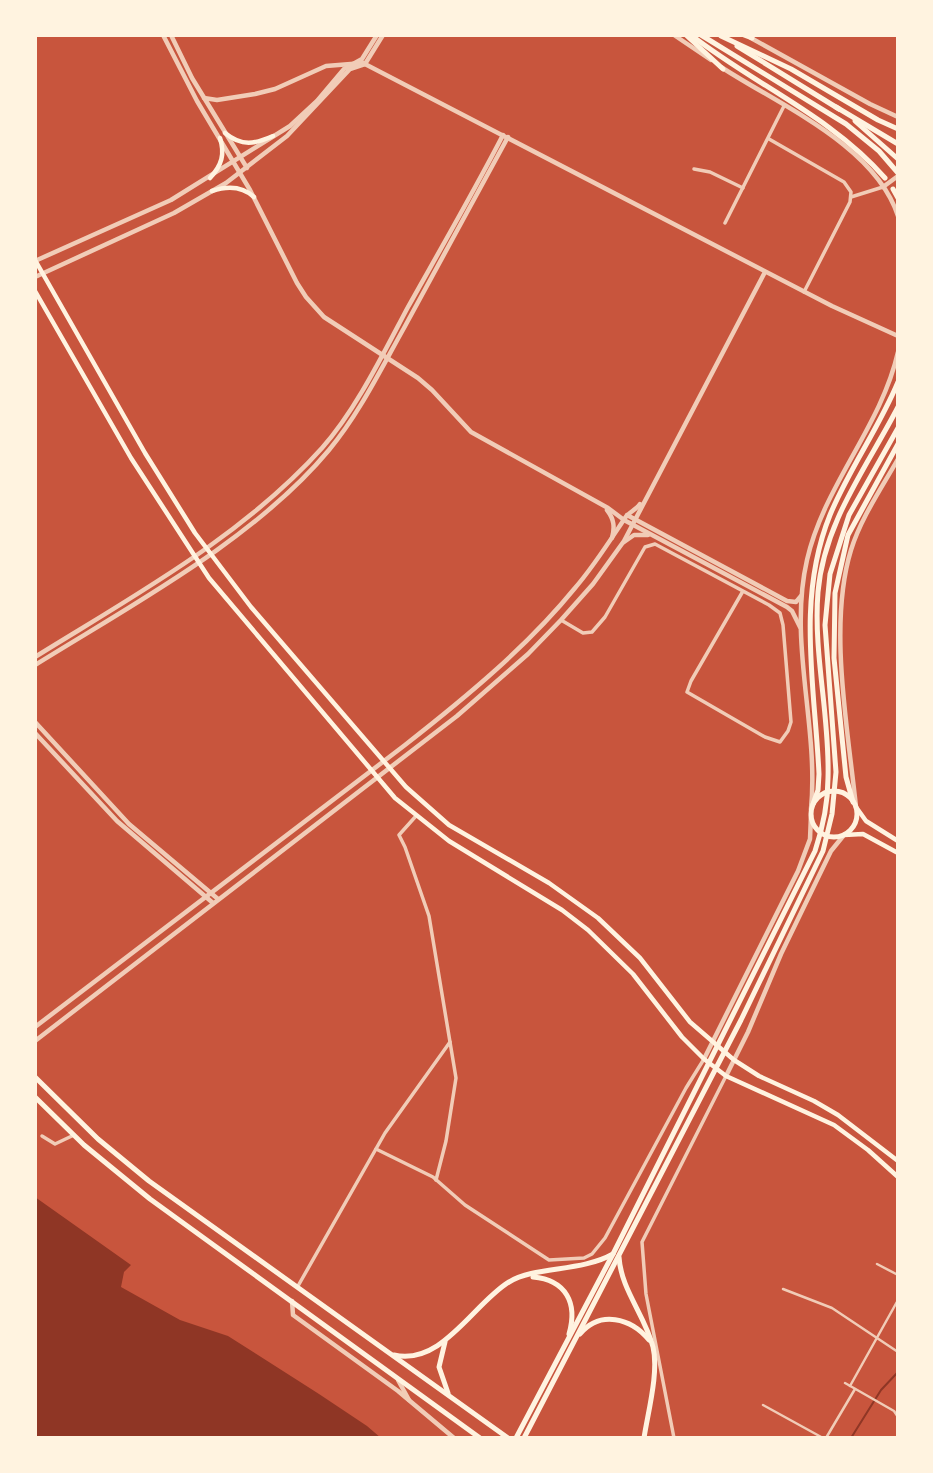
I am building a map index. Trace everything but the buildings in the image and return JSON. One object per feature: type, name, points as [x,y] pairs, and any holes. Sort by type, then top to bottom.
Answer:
[{"type":"main road","points":[[689,35],[723,69]]},
{"type":"main road","points":[[689,35],[831,127],[863,153],[885,178]]},
{"type":"main road","points":[[701,35],[832,115],[879,151],[898,175]]},
{"type":"main road","points":[[720,35],[898,144]]},
{"type":"main road","points":[[720,35],[792,69],[898,129]]},
{"type":"main road","points":[[836,107],[898,159]]},
{"type":"main road","points":[[225,133],[247,144],[273,136]]},
{"type":"main road","points":[[210,178],[222,159],[220,138]]},
{"type":"main road","points":[[212,191],[224,188],[240,189],[254,197]]},
{"type":"main road","points":[[895,191],[898,198]]},
{"type":"main road","points":[[35,261],[145,453],[210,554],[251,607],[417,798],[449,825],[549,883],[598,918],[640,958],[690,1022],[734,1060],[759,1076],[838,1115],[898,1161]]},
{"type":"main road","points":[[35,291],[131,458],[197,562],[239,616],[370,770],[416,816],[466,853],[562,910],[594,935],[633,974],[682,1037],[726,1076],[834,1125],[898,1177]]},
{"type":"main road","points":[[898,382],[831,511],[819,547],[810,597],[809,637],[819,774],[818,790],[812,809],[815,828],[831,838],[863,834],[898,853]]},
{"type":"main road","points":[[644,1438],[654,1361],[652,1345],[624,1284],[616,1256],[809,868],[818,844],[826,807],[828,778],[817,634],[818,589],[830,540],[848,495],[898,407]]},
{"type":"main road","points":[[516,1438],[741,1020],[823,851],[832,814],[836,772],[825,625],[830,574],[849,514],[898,428]]},
{"type":"main road","points":[[839,542],[856,519],[898,444]]},
{"type":"main road","points":[[830,540],[831,511]]},
{"type":"main road","points":[[834,601],[842,557],[856,519]]},
{"type":"main road","points":[[810,597],[822,571]]},
{"type":"main road","points":[[830,574],[834,601],[834,658],[846,777],[856,820],[850,831],[844,835]]},
{"type":"main road","points":[[812,809],[821,795],[833,791],[844,794],[866,821],[898,841]]},
{"type":"main road","points":[[35,1077],[97,1139],[149,1181],[509,1438]]},
{"type":"main road","points":[[35,1097],[74,1135],[150,1199],[480,1438]]},
{"type":"main road","points":[[391,1354],[412,1357],[430,1350],[449,1337],[504,1286],[526,1276],[592,1264],[616,1256]]},
{"type":"main road","points":[[524,1438],[570,1342],[574,1314],[568,1297],[560,1287],[550,1280],[526,1276]]},
{"type":"main road","points":[[570,1342],[589,1325],[617,1319],[635,1326],[652,1345]]},
{"type":"main road","points":[[449,1337],[441,1350],[439,1367],[449,1395]]},
{"type":"street","points":[[163,35],[186,81],[241,172],[297,283],[314,308],[324,317],[432,390],[471,432],[625,518],[647,526],[787,601],[796,602],[802,594]]},
{"type":"street","points":[[171,35],[204,98],[247,168]]},
{"type":"street","points":[[35,261],[156,207],[210,178],[301,117],[344,69],[362,59],[377,35]]},
{"type":"street","points":[[35,277],[174,213],[247,168],[304,120],[350,69],[365,64],[383,35]]},
{"type":"street","points":[[674,35],[843,145],[883,187],[898,216]]},
{"type":"street","points":[[747,36],[898,117]]},
{"type":"street","points":[[204,98],[217,100],[275,89],[311,71],[355,62],[365,64],[804,292],[898,335]]},
{"type":"street","points":[[725,223],[784,106]]},
{"type":"street","points":[[35,665],[210,554],[272,507],[329,450],[350,422],[506,136]]},
{"type":"street","points":[[769,139],[850,188],[851,197],[804,292]]},
{"type":"street","points":[[694,169],[710,172],[743,188]]},
{"type":"street","points":[[851,197],[883,187],[898,175]]},
{"type":"street","points":[[35,1041],[475,701],[561,620],[593,584],[619,548],[764,271]]},
{"type":"street","points":[[35,1027],[455,705],[527,640],[574,590],[625,518],[639,506],[764,271]]},
{"type":"street","points":[[376,1149],[436,1180],[465,1205],[549,1260],[584,1258],[598,1248],[713,1043],[730,1003],[798,871],[810,839],[811,748],[800,627],[806,561],[818,521],[884,396],[898,352]]},
{"type":"street","points":[[35,657],[206,548],[268,501],[324,446],[385,356]]},
{"type":"street","points":[[854,804],[840,639],[843,589],[850,552],[859,528],[898,460]]},
{"type":"street","points":[[598,503],[613,521],[609,544]]},
{"type":"street","points":[[641,508],[642,520],[647,526]]},
{"type":"street","points":[[634,522],[653,537],[787,607],[800,627]]},
{"type":"street","points":[[619,548],[634,535],[653,537]]},
{"type":"street","points":[[561,620],[583,633],[592,632],[605,617],[645,547],[650,544],[655,544],[743,591],[776,609],[783,625],[791,722],[780,742],[765,737],[687,692],[743,591]]},
{"type":"street","points":[[35,722],[129,824],[218,898]]},
{"type":"street","points":[[35,733],[117,821],[213,903]]},
{"type":"street","points":[[416,816],[399,835],[429,916],[456,1078],[446,1141],[436,1180]]},
{"type":"street","points":[[674,1438],[646,1294],[640,1252],[642,1242],[734,1060],[831,851],[844,835]]},
{"type":"street","points":[[298,1286],[376,1149],[451,1040]]},
{"type":"street","points":[[42,1136],[55,1144],[74,1135]]},
{"type":"street","points":[[877,1264],[898,1275]]},
{"type":"street","points":[[783,1289],[832,1308],[898,1352]]},
{"type":"street","points":[[292,1300],[293,1315],[398,1391],[454,1438]]},
{"type":"street","points":[[850,1386],[898,1300]]},
{"type":"street","points":[[396,1376],[413,1405]]},
{"type":"street","points":[[845,1383],[896,1411],[898,1417]]},
{"type":"street","points":[[763,1405],[825,1438],[855,1388]]},
{"type":"shaded area","points":[[35,1197],[131,1265],[124,1272],[121,1287],[180,1320],[228,1336],[367,1426],[381,1438],[35,1438]]},
{"type":"waterway","points":[[851,1438],[881,1390],[898,1372]]}]
